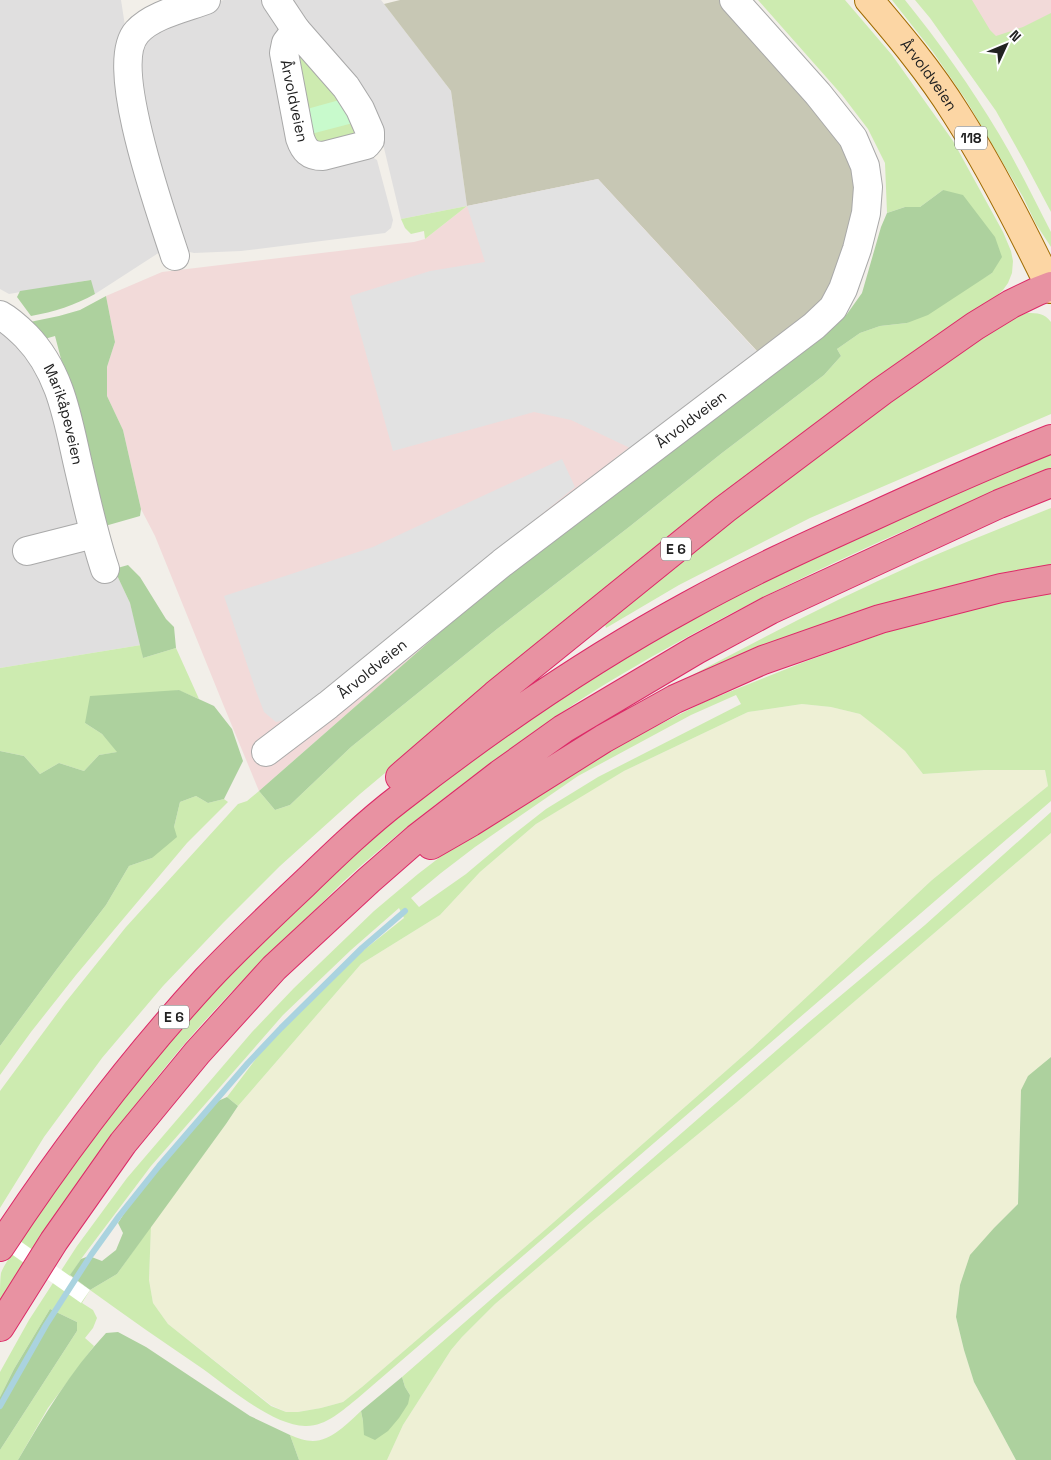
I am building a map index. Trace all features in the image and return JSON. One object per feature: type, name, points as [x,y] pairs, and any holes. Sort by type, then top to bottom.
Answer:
[{"type":"highway","name":"E 6","points":[[338,852],[363,809],[495,695],[725,509],[882,391],[975,326],[1011,304],[1051,287]]},
{"type":"highway","name":"E 6","points":[[0,1247],[31,1200],[114,1089],[160,1032],[208,978],[272,914],[397,800],[515,712],[603,655],[688,606],[784,557],[986,464],[1051,438]]},
{"type":"highway","points":[[0,1327],[54,1241],[123,1143],[197,1053],[274,968],[369,880],[432,826],[500,774],[556,735],[696,650],[779,606],[999,504],[1051,483]]},
{"type":"highway","points":[[369,880],[471,822],[603,739],[675,699],[710,683],[763,660],[880,619],[1001,588],[1051,579]]},
{"type":"main road","name":"Årvoldveien","points":[[869,0],[921,64],[954,110],[990,171],[1051,287]]},
{"type":"street","points":[[175,256],[154,191],[135,119],[129,91],[128,57],[135,33],[145,24],[206,0]]},
{"type":"street","points":[[276,0],[296,30]]},
{"type":"street","name":"Årvoldveien","points":[[266,752],[328,705],[502,563],[814,326],[834,308],[857,250],[866,213],[868,187],[865,166],[853,138],[818,94],[734,0]]},
{"type":"street","name":"Marikåpeveien","points":[[0,315],[13,323],[38,349],[54,375],[63,403],[94,534],[105,569]]},
{"type":"street","points":[[28,551],[94,534]]},
{"type":"shaded area","points":[[0,0],[121,0],[160,252],[95,294],[90,280],[9,294],[0,289]]},
{"type":"shaded area","points":[[224,0],[267,0],[366,153],[377,160],[393,220],[391,228],[385,233],[241,251],[194,253],[181,250],[135,91],[141,35],[186,11]]},
{"type":"shaded area","points":[[284,0],[381,0],[451,91],[467,206],[401,219],[384,148],[367,108]]},
{"type":"shaded area","points":[[400,0],[723,0],[849,150],[859,180],[853,223],[831,294],[796,326],[630,448],[757,351],[598,179],[467,206],[451,91],[384,4]]},
{"type":"shaded area","points":[[929,0],[1051,0],[1051,190]]},
{"type":"shaded area","points":[[598,179],[757,352],[614,459],[629,479],[596,503],[446,627],[259,791],[155,536],[141,509],[123,430],[107,396],[107,367],[115,342],[106,296],[162,272],[414,242],[425,239],[467,206]]},
{"type":"shaded area","points":[[598,179],[757,352],[630,448],[571,420],[534,412],[393,451],[350,296],[430,271],[485,262],[467,206]]},
{"type":"shaded area","points":[[0,323],[42,366],[81,515],[82,546],[114,569],[130,603],[141,645],[0,668]]},
{"type":"shaded area","points":[[562,459],[575,487],[290,719],[276,722],[264,712],[224,596],[373,547]]},
{"type":"shaded area","points":[[802,704],[831,707],[860,714],[905,751],[923,774],[984,770],[1045,770],[1048,786],[932,880],[752,1048],[546,1229],[343,1402],[321,1408],[286,1412],[271,1405],[168,1324],[153,1303],[149,1280],[151,1226],[238,1106],[361,964],[440,915],[480,872],[536,824],[579,797],[624,771],[748,712]]},
{"type":"shaded area","points":[[1051,833],[1051,1057],[1021,1090],[1018,1204],[994,1228],[960,1285],[956,1317],[974,1382],[1016,1460],[387,1460],[403,1425],[451,1350],[495,1304],[736,1103]]},
{"type":"green space","points":[[758,0],[845,0],[892,55],[953,141],[1003,232],[1011,251],[1013,261],[1012,273],[1008,283],[991,301],[440,727],[360,794],[280,866],[163,986],[102,1058],[44,1137],[0,1208],[0,1091],[65,1003],[126,927],[238,804],[247,801],[259,791],[275,810],[290,805],[351,747],[497,629],[824,375],[841,356],[837,349],[860,333],[880,326],[907,323],[992,273],[943,190],[920,207],[905,207],[887,213],[885,163],[868,129],[842,95]]},
{"type":"green space","points":[[892,0],[905,0],[942,48],[977,99],[1013,158],[1051,232],[1051,247],[966,100],[933,52]]},
{"type":"green space","points":[[915,0],[972,0],[990,30],[996,36],[1023,27],[1051,13],[1051,212],[996,111],[930,18]]},
{"type":"green space","points":[[296,47],[309,52],[359,134],[314,149]]},
{"type":"green space","points":[[343,99],[353,123],[311,134],[307,109]]},
{"type":"green space","points":[[943,190],[963,195],[995,237],[1002,257],[992,273],[928,315],[907,323],[880,326],[860,333],[837,349],[841,356],[824,375],[497,629],[351,747],[290,805],[275,810],[259,791],[446,627],[596,503],[765,378],[847,314],[862,293],[881,227],[887,213],[905,207],[920,207]]},
{"type":"green space","points":[[467,206],[425,239],[424,231],[411,234],[405,228],[401,219]]},
{"type":"green space","points":[[91,280],[95,294],[72,305],[40,314],[31,316],[17,297],[20,291]]},
{"type":"green space","points":[[106,296],[115,342],[107,367],[107,396],[123,430],[141,509],[140,516],[105,526],[55,336],[41,340],[25,323],[80,310]]},
{"type":"green space","points":[[1027,313],[1040,314],[1051,322],[1051,414],[810,518],[679,585],[606,628],[604,621],[786,472],[1009,319]]},
{"type":"green space","points":[[1051,454],[1051,468],[883,540],[773,592],[665,649],[612,680],[522,740],[404,830],[343,882],[278,945],[185,1043],[104,1147],[40,1238],[0,1300],[1,1273],[24,1235],[91,1141],[144,1073],[201,1007],[261,943],[324,883],[390,825],[458,771],[528,720],[600,672],[709,609],[764,580],[878,527]]},
{"type":"green space","points":[[1051,508],[1051,571],[679,682],[857,591],[917,563]]},
{"type":"green space","points":[[128,565],[140,577],[166,619],[174,627],[176,648],[143,658],[130,603],[114,569]]},
{"type":"green space","points":[[1051,590],[1051,801],[358,1398],[327,1421],[312,1426],[305,1426],[292,1424],[266,1413],[90,1290],[82,1303],[93,1310],[97,1318],[93,1328],[85,1338],[94,1346],[48,1408],[18,1460],[0,1460],[0,1450],[77,1331],[77,1322],[50,1309],[14,1369],[0,1397],[0,1372],[29,1320],[77,1246],[127,1178],[252,1032],[294,988],[374,911],[470,834],[581,760],[641,734],[704,702],[804,662],[893,630],[945,618],[993,602]],"holes":[[[736,695],[741,704],[598,777],[546,809],[466,874],[419,907],[411,898],[475,847],[578,776],[691,715]],[[802,704],[831,707],[860,714],[905,751],[923,774],[984,770],[1045,770],[1048,786],[932,880],[752,1048],[546,1229],[343,1402],[298,1412],[286,1412],[271,1406],[168,1324],[153,1303],[149,1280],[151,1226],[117,1274],[90,1290],[70,1276],[151,1166],[283,1015],[351,950],[399,908],[404,918],[335,973],[277,1031],[227,1097],[238,1106],[361,964],[440,915],[480,872],[536,824],[624,771],[748,712]]]},
{"type":"green space","points":[[141,645],[143,658],[176,648],[199,699],[178,690],[85,723],[102,734],[118,752],[99,755],[84,771],[59,763],[40,774],[24,756],[0,751],[0,668]]},
{"type":"green space","points":[[179,690],[214,706],[232,729],[243,761],[224,799],[208,803],[196,796],[180,802],[174,827],[177,837],[152,858],[129,866],[106,905],[0,1046],[0,751],[24,756],[40,774],[59,763],[84,771],[99,755],[117,752],[102,734],[85,723],[90,696]]},
{"type":"green space","points":[[196,796],[208,803],[224,799],[228,802],[187,843],[76,975],[0,1075],[0,1046],[106,905],[129,866],[152,858],[174,827],[180,802]]},
{"type":"green space","points":[[1051,812],[1051,833],[736,1103],[495,1304],[451,1350],[403,1425],[387,1460],[299,1460],[290,1435],[313,1441],[326,1438],[333,1435],[361,1411],[363,1421],[410,1395],[402,1377],[808,1023],[925,925]]},
{"type":"green space","points":[[1051,1057],[1051,1460],[1016,1460],[974,1382],[956,1317],[960,1285],[970,1255],[1018,1204],[1021,1090],[1028,1076]]},
{"type":"green space","points":[[227,1097],[238,1106],[117,1274],[90,1290],[70,1275],[81,1259],[89,1256],[102,1261],[116,1250],[123,1233],[118,1223],[136,1195],[218,1101]]},
{"type":"green space","points":[[50,1309],[77,1322],[77,1331],[0,1450],[0,1397],[14,1369]]},
{"type":"green space","points":[[118,1332],[146,1347],[250,1416],[290,1435],[299,1460],[18,1460],[69,1378],[106,1333]]},
{"type":"green space","points":[[402,1377],[410,1395],[408,1404],[399,1418],[388,1431],[375,1440],[364,1435],[361,1411]]},
{"type":"pier","points":[[0,1227],[90,1290],[81,1303],[0,1246]]},
{"type":"waterway","points":[[0,1406],[46,1325],[91,1255],[159,1166],[248,1063],[281,1028],[362,948],[405,911]]}]
